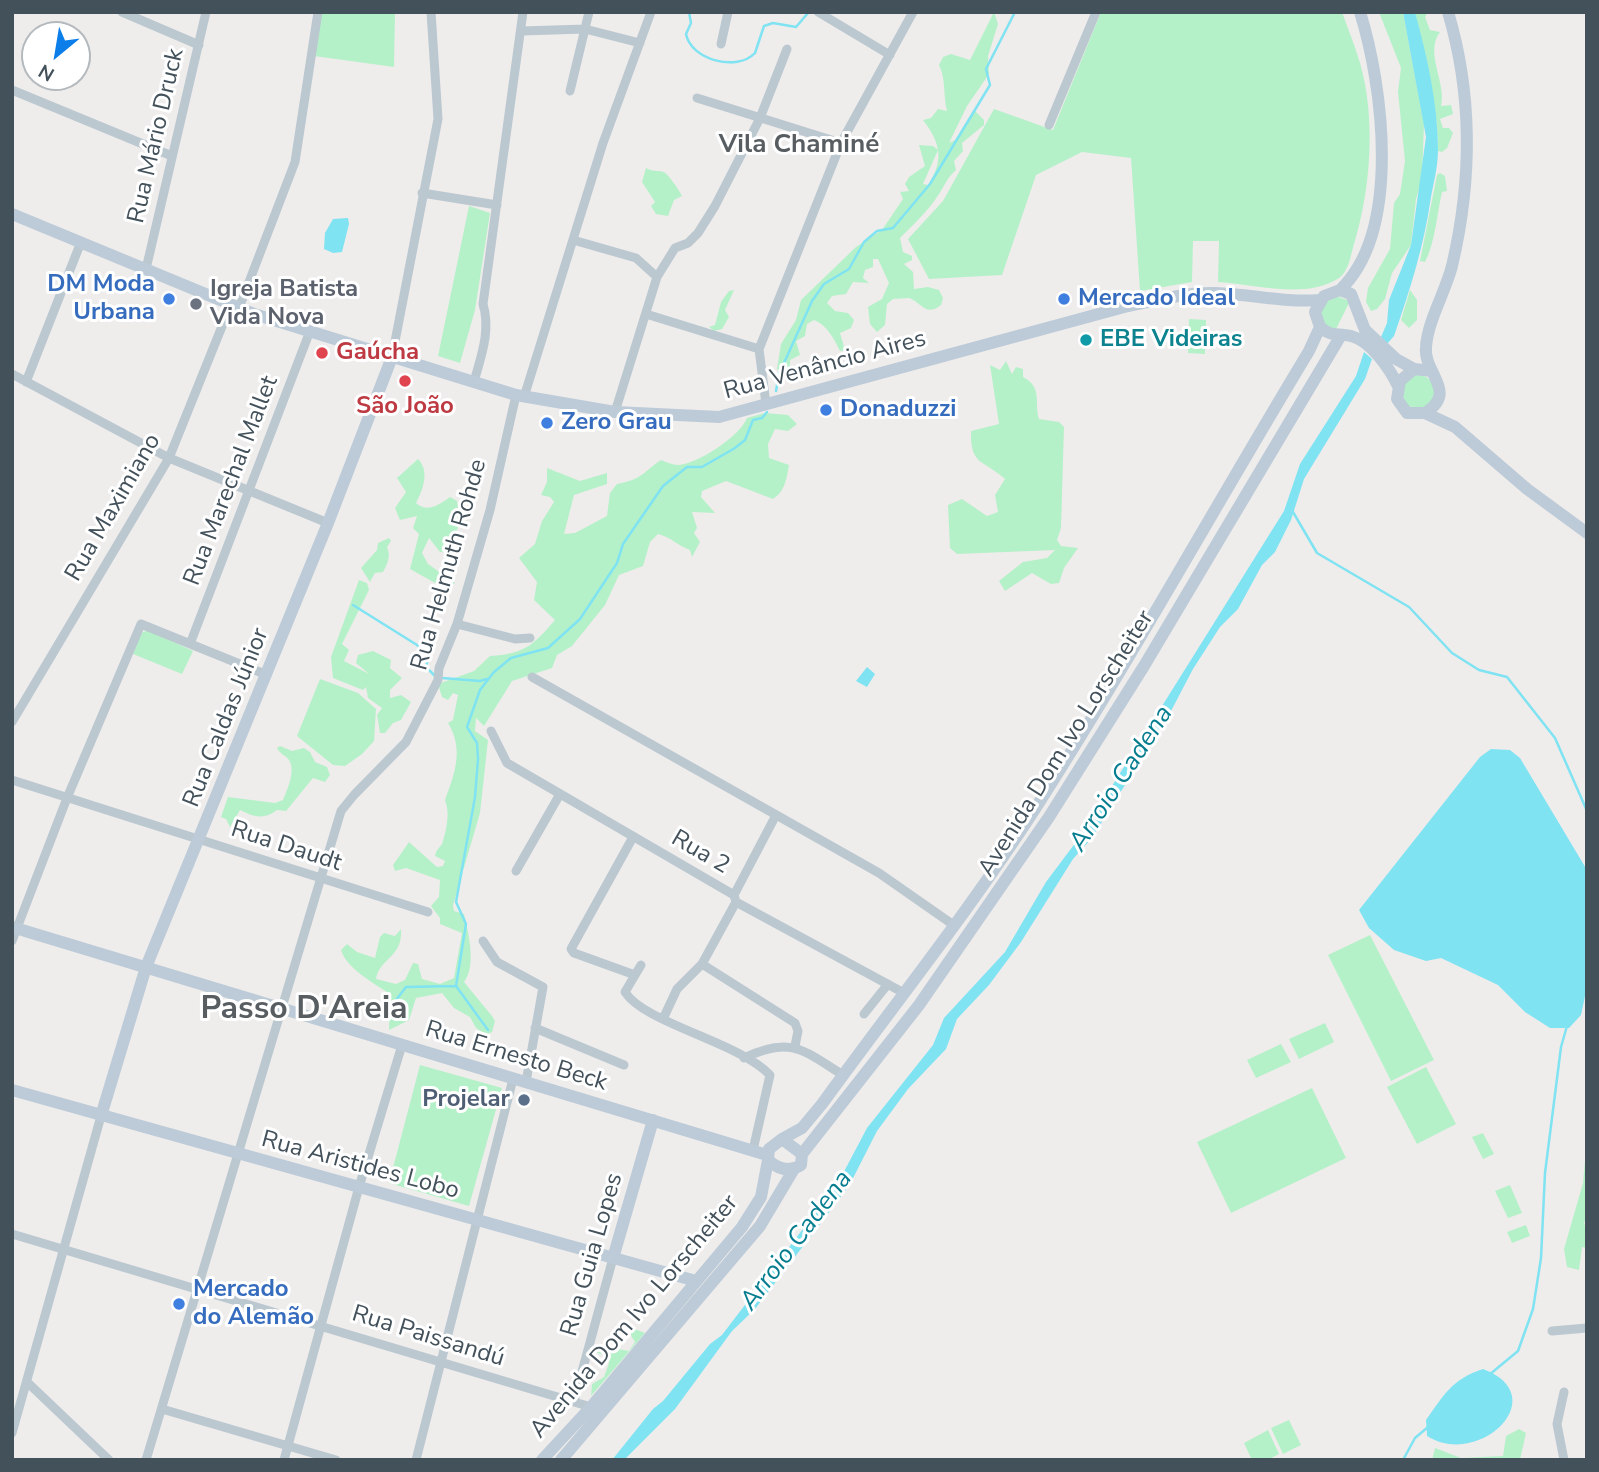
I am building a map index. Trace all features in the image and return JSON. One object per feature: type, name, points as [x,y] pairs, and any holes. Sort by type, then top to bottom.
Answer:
[{"type":"street","points":[[122,12],[199,44]]},
{"type":"street","name":"Rua Mário Druck","points":[[145,269],[206,12]]},
{"type":"street","name":"Rua Maximiano","points":[[12,722],[169,458],[235,306],[295,162],[318,12]]},
{"type":"street","name":"Rua Caldas Júnior","points":[[12,1433],[146,967],[267,675],[392,357],[438,119],[430,12]]},
{"type":"street","points":[[474,382],[486,335],[487,318],[482,304],[523,12]]},
{"type":"street","points":[[570,92],[589,12]]},
{"type":"street","name":"Rua Helmuth Rohde","points":[[146,1460],[341,811],[354,794],[406,742],[438,676],[457,624],[520,396],[603,144],[651,12]]},
{"type":"street","points":[[721,44],[728,12]]},
{"type":"street","points":[[818,12],[890,55]]},
{"type":"street","points":[[766,404],[759,349],[841,144],[913,12]]},
{"type":"street","points":[[1049,125],[1096,12]]},
{"type":"street","points":[[1318,323],[1320,300],[1328,292],[1340,289],[1351,279],[1365,254],[1375,214],[1382,160],[1378,83],[1360,12]]},
{"type":"street","points":[[1448,12],[1458,48],[1466,99],[1467,170],[1462,218],[1451,267],[1426,346],[1432,371],[1438,378],[1439,397],[1455,427]]},
{"type":"street","points":[[522,31],[585,29],[640,43]]},
{"type":"street","points":[[615,412],[657,277],[675,248],[688,243],[698,233],[715,205],[760,118],[787,49]]},
{"type":"street","points":[[12,90],[172,156]]},
{"type":"street","points":[[697,97],[841,144]]},
{"type":"street","points":[[422,193],[497,205]]},
{"type":"street","name":"Rua Venâncio Aires","points":[[12,214],[235,306],[310,331],[520,396],[615,412],[719,417],[1128,306],[1205,293],[1295,302],[1320,300]]},
{"type":"street","points":[[573,240],[636,258],[657,277]]},
{"type":"street","points":[[26,382],[81,242]]},
{"type":"street","points":[[1340,289],[1351,294],[1366,338],[1387,359],[1398,386],[1397,399],[1403,409],[1413,414],[1425,412],[1455,427],[1518,482],[1587,533]]},
{"type":"street","points":[[1295,302],[1333,336],[1366,338]]},
{"type":"street","points":[[646,314],[759,349]]},
{"type":"street","points":[[1343,336],[1359,317]]},
{"type":"street","name":"Avenida Dom Ivo Lorscheiter","points":[[542,1460],[591,1407],[754,1210],[764,1185],[768,1157],[782,1139],[802,1128],[955,926],[1034,810],[1129,656],[1309,351],[1318,323]]},
{"type":"street","name":"Rua Marechal Mallet","points":[[190,644],[310,331]]},
{"type":"street","name":"Avenida Dom Ivo Lorscheiter","points":[[561,1460],[760,1226],[794,1169],[801,1165],[802,1154],[926,995],[1049,817],[1144,666],[1343,336]]},
{"type":"street","points":[[1387,359],[1414,369],[1432,371]]},
{"type":"street","points":[[1398,386],[1405,375],[1414,369]]},
{"type":"street","points":[[12,374],[169,458],[328,523]]},
{"type":"street","points":[[1425,412],[1439,397]]},
{"type":"street","points":[[12,942],[14,928],[141,624],[267,675]]},
{"type":"street","points":[[457,624],[515,639],[530,638]]},
{"type":"street","points":[[532,677],[878,873],[955,926]]},
{"type":"street","name":"Rua 2","points":[[491,731],[507,763],[735,899],[904,993]]},
{"type":"street","name":"Rua Daudt","points":[[12,780],[428,912]]},
{"type":"street","points":[[516,871],[560,794]]},
{"type":"street","points":[[663,1018],[677,989],[702,964],[776,815]]},
{"type":"street","points":[[634,837],[571,949],[574,953],[635,975]]},
{"type":"street","name":"Rua Ernesto Beck","points":[[14,928],[753,1150],[768,1157]]},
{"type":"street","points":[[416,1460],[477,1220],[520,1081],[543,987],[497,962],[482,942]]},
{"type":"street","points":[[702,964],[785,1014],[798,1031],[794,1046]]},
{"type":"street","points":[[641,965],[626,994],[663,1018],[714,1041],[770,1075],[753,1150]]},
{"type":"street","points":[[864,1014],[888,984]]},
{"type":"street","points":[[535,1028],[624,1065]]},
{"type":"street","points":[[284,1460],[359,1187],[402,1045]]},
{"type":"street","points":[[744,1058],[758,1051],[794,1046],[843,1075]]},
{"type":"street","name":"Rua Aristides Lobo","points":[[12,1090],[696,1281]]},
{"type":"street","name":"Rua Guia Lopes","points":[[574,1401],[653,1120]]},
{"type":"street","points":[[782,1139],[802,1154]]},
{"type":"street","points":[[768,1157],[786,1170],[794,1169]]},
{"type":"street","name":"Rua Paissandú","points":[[12,1234],[591,1407]]},
{"type":"street","points":[[1552,1331],[1587,1328]]},
{"type":"street","points":[[27,1382],[108,1460]]},
{"type":"street","points":[[1564,1392],[1557,1424],[1564,1460]]},
{"type":"street","points":[[162,1409],[336,1460]]},
{"type":"green space","points":[[321,12],[395,12],[394,67],[314,56]]},
{"type":"green space","points":[[994,12],[998,24],[988,56],[989,74],[967,106],[949,143],[955,140],[974,110],[984,120],[984,125],[962,143],[963,151],[954,161],[956,170],[931,206],[900,238],[903,252],[912,256],[912,260],[904,264],[913,272],[914,289],[928,287],[939,290],[943,298],[941,305],[932,310],[909,298],[893,299],[887,304],[885,325],[877,332],[870,324],[868,307],[882,299],[889,283],[878,259],[873,259],[873,267],[865,270],[863,278],[869,283],[853,282],[846,294],[832,296],[827,303],[835,311],[848,313],[854,320],[851,328],[840,333],[845,350],[840,351],[833,337],[814,320],[807,324],[805,336],[796,341],[800,355],[790,360],[790,372],[785,374],[777,369],[781,344],[796,320],[801,300],[856,247],[882,230],[903,199],[900,192],[909,191],[905,184],[909,177],[925,166],[919,145],[933,146],[938,150],[934,136],[923,120],[931,118],[938,109],[947,111],[939,65],[943,57],[951,54],[970,60]],"holes":[[[938,150],[937,168],[928,185],[923,184]]]},
{"type":"green space","points":[[1101,12],[1342,12],[1365,84],[1370,130],[1368,177],[1360,223],[1351,257],[1339,278],[1326,285],[1296,289],[1218,282],[1219,241],[1193,241],[1192,282],[1140,291],[1131,158],[1082,152],[1036,175],[1002,275],[929,279],[908,239],[943,201],[994,109],[1053,130]]},
{"type":"green space","points":[[1379,12],[1403,12],[1424,124],[1422,179],[1416,199],[1411,245],[1392,273],[1385,299],[1377,309],[1371,311],[1366,302],[1368,288],[1390,249],[1394,203],[1400,194],[1405,161],[1398,92],[1401,68]]},
{"type":"green space","points":[[1415,12],[1428,12],[1425,17],[1430,30],[1440,32],[1434,49],[1441,88],[1441,106],[1451,105],[1453,114],[1440,119],[1443,128],[1449,128],[1453,133],[1447,148],[1442,152],[1438,151],[1437,124]]},
{"type":"green space","points":[[646,168],[666,173],[682,196],[674,200],[668,216],[656,214],[651,206],[655,202],[642,182]]},
{"type":"green space","points":[[1440,173],[1445,176],[1447,191],[1442,192],[1425,262],[1420,261],[1437,175]]},
{"type":"green space","points":[[469,206],[490,213],[475,310],[460,363],[438,356]]},
{"type":"green space","points":[[734,290],[725,310],[729,317],[722,329],[714,331],[709,327],[715,325],[721,302],[729,291]]},
{"type":"green space","points":[[1410,290],[1417,300],[1417,320],[1409,328],[1401,320]]},
{"type":"green space","points":[[1336,296],[1350,301],[1335,331],[1326,326],[1321,313],[1326,302]]},
{"type":"green space","points":[[1189,319],[1206,320],[1205,354],[1188,353]]},
{"type":"green space","points":[[1006,361],[1012,374],[1016,367],[1023,369],[1023,377],[1036,390],[1039,419],[1059,422],[1064,427],[1061,528],[1057,540],[1061,546],[1078,548],[1064,568],[1059,583],[1051,584],[1032,573],[1005,591],[999,581],[1023,562],[1047,558],[1055,550],[957,554],[950,548],[948,505],[962,499],[987,516],[998,512],[995,495],[1005,479],[979,461],[973,450],[971,431],[999,424],[990,365],[1000,370]]},
{"type":"green space","points":[[1418,375],[1430,380],[1435,392],[1430,404],[1418,409],[1406,404],[1401,392],[1406,380]]},
{"type":"green space","points":[[765,413],[788,415],[797,424],[788,431],[775,429],[768,444],[769,458],[789,465],[785,484],[777,496],[773,499],[726,481],[702,491],[701,497],[715,513],[692,512],[697,528],[694,533],[700,542],[692,557],[690,550],[658,534],[650,542],[643,566],[619,575],[605,605],[572,646],[557,655],[552,668],[512,681],[484,726],[476,718],[475,731],[488,740],[480,813],[453,905],[454,911],[464,914],[469,939],[470,967],[464,982],[495,1021],[492,1032],[486,1035],[476,1028],[470,1017],[454,1008],[442,993],[416,998],[409,1020],[389,1030],[390,994],[355,969],[341,950],[347,944],[357,952],[375,958],[380,937],[384,933],[395,936],[401,929],[401,939],[395,952],[382,966],[376,979],[396,984],[405,980],[413,963],[418,964],[422,979],[440,984],[454,978],[462,933],[440,924],[440,918],[431,906],[439,897],[440,880],[406,868],[395,871],[393,865],[409,842],[437,867],[443,866],[445,861],[435,856],[446,830],[448,815],[445,800],[456,761],[456,742],[448,723],[453,720],[458,695],[453,693],[448,700],[442,697],[438,684],[474,671],[490,656],[512,653],[527,647],[555,620],[534,600],[537,582],[519,558],[535,544],[542,521],[554,502],[550,497],[541,495],[547,482],[547,468],[580,481],[607,473],[607,484],[574,495],[564,534],[575,533],[607,516],[610,493],[617,484],[637,478],[661,460],[678,465],[696,460],[727,441],[747,418]]},
{"type":"green space","points":[[418,459],[424,469],[424,475],[423,487],[416,503],[429,508],[450,497],[457,501],[460,522],[457,530],[450,534],[454,540],[452,552],[440,552],[429,538],[422,553],[428,564],[455,583],[446,589],[410,569],[419,534],[413,528],[417,516],[400,520],[395,508],[406,492],[397,478]]},
{"type":"green space","points":[[389,538],[391,541],[387,547],[389,556],[386,566],[383,572],[375,573],[370,582],[361,568],[377,550],[378,543]]},
{"type":"green space","points":[[359,580],[367,583],[369,590],[342,644],[349,650],[344,661],[369,674],[356,663],[358,655],[373,651],[391,660],[390,668],[402,678],[390,690],[390,698],[401,695],[411,702],[401,720],[393,723],[385,733],[380,733],[377,715],[382,708],[368,698],[366,687],[363,690],[333,678],[331,657]]},
{"type":"green space","points":[[148,630],[193,651],[182,674],[133,654],[141,633]]},
{"type":"green space","points":[[320,679],[358,693],[376,709],[374,741],[345,766],[333,765],[297,736]]},
{"type":"green space","points":[[280,746],[292,751],[304,748],[310,752],[315,762],[327,767],[330,775],[325,782],[313,778],[286,811],[277,810],[259,816],[240,810],[230,827],[226,819],[221,817],[228,797],[275,803],[283,800],[292,769],[289,760],[277,748]]},
{"type":"green space","points":[[1370,935],[1434,1060],[1391,1081],[1328,955]]},
{"type":"green space","points":[[1325,1023],[1334,1042],[1299,1059],[1289,1039]]},
{"type":"green space","points":[[1281,1044],[1291,1062],[1256,1078],[1247,1060]]},
{"type":"green space","points":[[420,1065],[502,1088],[469,1206],[389,1183]]},
{"type":"green space","points":[[1426,1067],[1456,1124],[1417,1144],[1387,1087]]},
{"type":"green space","points":[[1312,1088],[1346,1158],[1231,1213],[1197,1142]]},
{"type":"green space","points":[[1483,1133],[1494,1154],[1483,1159],[1472,1137]]},
{"type":"green space","points":[[1587,1139],[1587,1213],[1584,1224],[1587,1227],[1587,1248],[1582,1247],[1579,1270],[1567,1267],[1564,1249],[1583,1183]]},
{"type":"green space","points":[[1510,1185],[1522,1213],[1508,1218],[1495,1191]]},
{"type":"green space","points":[[1526,1225],[1530,1236],[1512,1243],[1507,1232]]},
{"type":"green space","points":[[632,1328],[645,1333],[591,1396],[592,1384],[604,1377],[609,1363],[604,1355],[595,1352],[595,1345],[629,1351],[635,1342],[628,1331]]},
{"type":"green space","points":[[1289,1420],[1301,1445],[1283,1454],[1271,1428]]},
{"type":"green space","points":[[1519,1429],[1526,1433],[1520,1460],[1432,1460],[1435,1448],[1461,1458],[1503,1456],[1506,1436]]},
{"type":"green space","points":[[1268,1430],[1279,1454],[1267,1460],[1252,1460],[1244,1443]]},
{"type":"water","points":[[1403,12],[1415,12],[1424,46],[1434,98],[1438,156],[1416,268],[1394,336],[1387,344],[1381,337],[1387,323],[1389,300],[1411,245],[1426,137]]},
{"type":"water","points":[[348,218],[342,252],[333,253],[324,249],[325,233],[333,219]]},
{"type":"water","name":"Arroio Cadena","points":[[1364,352],[1372,359],[1365,379],[1304,479],[1291,520],[1275,552],[1262,565],[1238,609],[1220,627],[1193,669],[1171,711],[1092,838],[1073,859],[1021,942],[989,985],[957,1019],[946,1049],[908,1089],[877,1131],[849,1186],[755,1309],[732,1331],[675,1409],[624,1460],[612,1460],[710,1344],[722,1335],[838,1183],[867,1128],[933,1045],[944,1018],[1005,952],[1046,882],[1082,834],[1284,511],[1300,464],[1356,376]]},
{"type":"water","points":[[867,667],[875,674],[867,687],[856,681]]},
{"type":"water","points":[[1491,749],[1510,750],[1520,758],[1587,870],[1587,987],[1581,1015],[1569,1028],[1550,1028],[1525,1012],[1498,985],[1441,958],[1426,961],[1394,950],[1369,928],[1359,910],[1480,757]]},
{"type":"water","points":[[1483,1369],[1503,1381],[1512,1396],[1511,1411],[1502,1425],[1487,1436],[1468,1443],[1447,1444],[1427,1436],[1426,1420],[1444,1396],[1456,1383]]},
{"type":"waterway","points":[[689,12],[691,23],[686,34],[696,51],[727,62],[747,59],[755,53],[764,26],[773,23],[796,27],[808,13]]},
{"type":"waterway","points":[[776,391],[779,374],[812,301],[824,284],[849,269],[864,242],[877,231],[893,228],[930,184],[990,85],[986,69],[1015,12]]},
{"type":"waterway","points":[[488,1030],[456,986],[466,924],[456,902],[475,797],[478,759],[477,743],[467,727],[480,690],[494,672],[511,658],[548,648],[580,619],[617,563],[623,544],[663,486],[687,467],[702,467],[735,448],[745,440],[753,420],[762,418],[767,412]]},
{"type":"waterway","points":[[1293,512],[1317,553],[1409,607],[1452,653],[1479,670],[1507,677],[1555,738],[1587,811]]},
{"type":"waterway","points":[[353,605],[417,645],[428,659],[426,667],[435,676]]},
{"type":"waterway","points":[[442,678],[480,681],[487,679]]},
{"type":"waterway","points":[[393,1004],[406,987],[456,986]]},
{"type":"waterway","points":[[1489,1375],[1518,1351],[1533,1309],[1541,1258],[1545,1173],[1561,1047],[1567,1026]]},
{"type":"waterway","points":[[1403,1460],[1415,1438],[1428,1427]]},
{"type":"place","name":"DM Moda Urbana","points":[[169,299]]},
{"type":"place","name":"Mercado Ideal","points":[[1064,299]]},
{"type":"place","name":"Igreja Batista Vida Nova","points":[[196,304]]},
{"type":"place","name":"EBE Videiras","points":[[1086,340]]},
{"type":"place","name":"Gaúcha","points":[[322,353]]},
{"type":"place","name":"São João","points":[[405,381]]},
{"type":"place","name":"Donaduzzi","points":[[826,410]]},
{"type":"place","name":"Zero Grau","points":[[547,423]]},
{"type":"place","name":"Projelar","points":[[524,1100]]},
{"type":"place","name":"Mercado do Alemão","points":[[179,1304]]},
{"type":"district","name":"Vila Chaminé","points":[[799,146]]},
{"type":"district","name":"Passo D'Areia","points":[[304,1010]]}]
